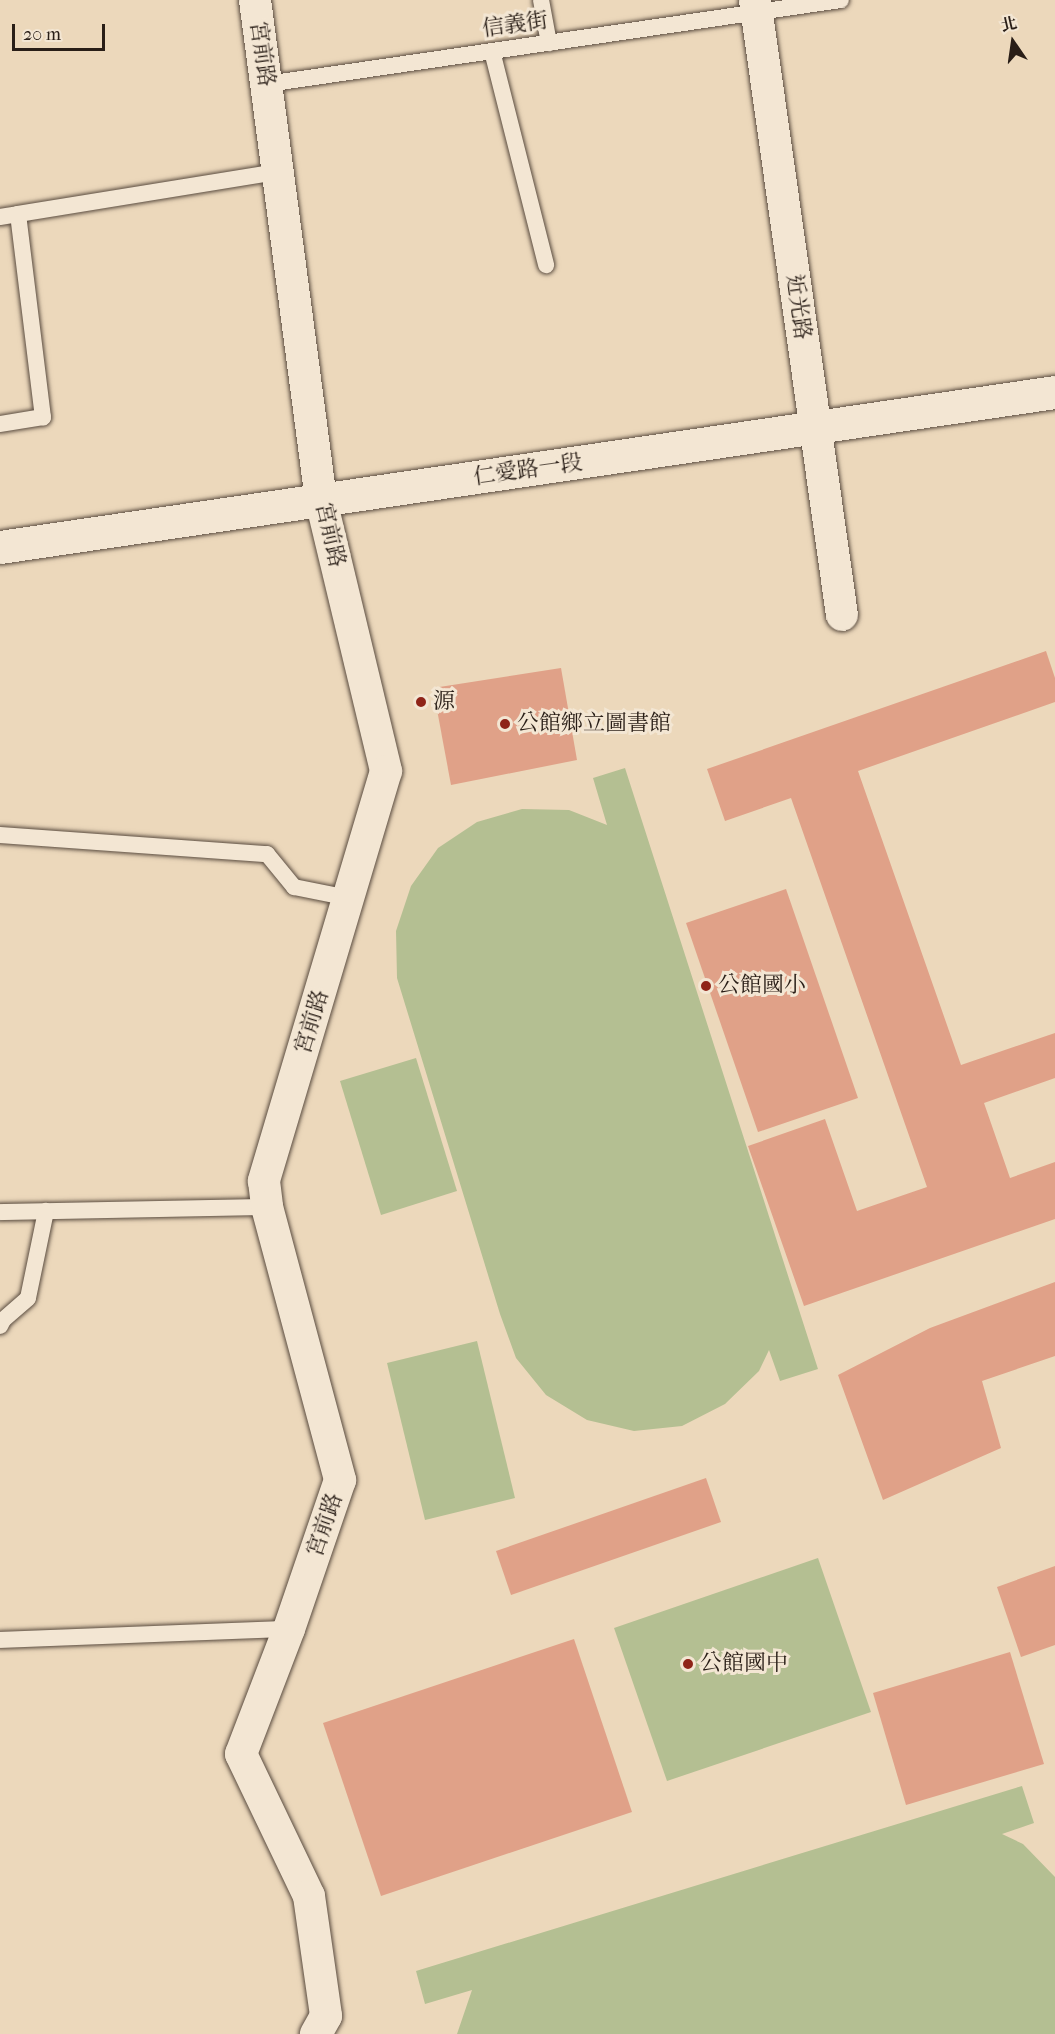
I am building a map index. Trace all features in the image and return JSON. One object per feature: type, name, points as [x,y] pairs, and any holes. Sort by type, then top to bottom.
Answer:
[{"type":"street","name":"宮前路","points":[[255,0],[321,501],[386,771],[264,1181],[267,1207],[340,1480],[289,1629],[241,1754],[309,1896],[321,2025]]},
{"type":"street","name":"近光路","points":[[755,6],[842,615]]},
{"type":"street","name":"仁愛路一段","points":[[0,547],[1055,392]]},
{"type":"lane","points":[[541,0],[549,43]]},
{"type":"lane","name":"信義街","points":[[267,84],[549,43],[755,6],[841,0]]},
{"type":"lane","points":[[492,51],[546,265]]},
{"type":"lane","points":[[0,217],[278,172]]},
{"type":"lane","points":[[0,424],[43,417],[18,214]]},
{"type":"lane","points":[[0,835],[267,854],[294,887],[349,897]]},
{"type":"lane","points":[[0,1212],[267,1207]]},
{"type":"lane","points":[[0,1326],[3,1320],[28,1298],[46,1211]]},
{"type":"lane","points":[[0,1640],[289,1629]]},
{"type":"green space","points":[[625,768],[818,1369],[780,1381],[769,1350],[759,1371],[725,1404],[682,1426],[634,1431],[587,1420],[546,1395],[516,1358],[500,1314],[397,978],[396,931],[411,886],[438,848],[477,822],[522,809],[569,810],[607,825],[593,778]]},
{"type":"green space","points":[[416,1058],[457,1191],[381,1215],[340,1081]]},
{"type":"green space","points":[[477,1341],[515,1498],[425,1520],[387,1363]]},
{"type":"green space","points":[[818,1558],[871,1712],[667,1781],[614,1628]]},
{"type":"green space","points":[[1022,1786],[1034,1823],[1002,1834],[1023,1844],[1055,1877],[1055,2034],[457,2034],[472,1990],[425,2004],[416,1971]]},
{"type":"building","points":[[1046,651],[1055,678],[1055,702],[858,771],[961,1065],[1055,1033],[1055,1078],[984,1103],[1010,1178],[1055,1162],[1055,1219],[804,1306],[748,1146],[825,1119],[857,1211],[927,1187],[791,798],[725,821],[707,769]]},
{"type":"building","name":"公館鄉立圖書館","points":[[561,668],[577,760],[451,785],[433,688]]},
{"type":"building","points":[[786,889],[858,1098],[758,1132],[686,923]]},
{"type":"building","points":[[1055,1282],[1055,1356],[982,1381],[1001,1448],[883,1500],[838,1375],[930,1328]]},
{"type":"building","points":[[706,1478],[721,1522],[511,1595],[496,1551]]},
{"type":"building","points":[[1055,1566],[1055,1645],[1021,1657],[997,1587]]},
{"type":"building","points":[[574,1639],[632,1812],[381,1896],[323,1723]]},
{"type":"building","points":[[1010,1652],[1044,1764],[906,1805],[873,1693]]},
{"type":"place","name":"源","points":[[421,702]]},
{"type":"place","name":"公館鄉立圖書館","points":[[505,724]]},
{"type":"place","name":"公館國小","points":[[706,986]]},
{"type":"place","name":"公館國中","points":[[688,1664]]}]
